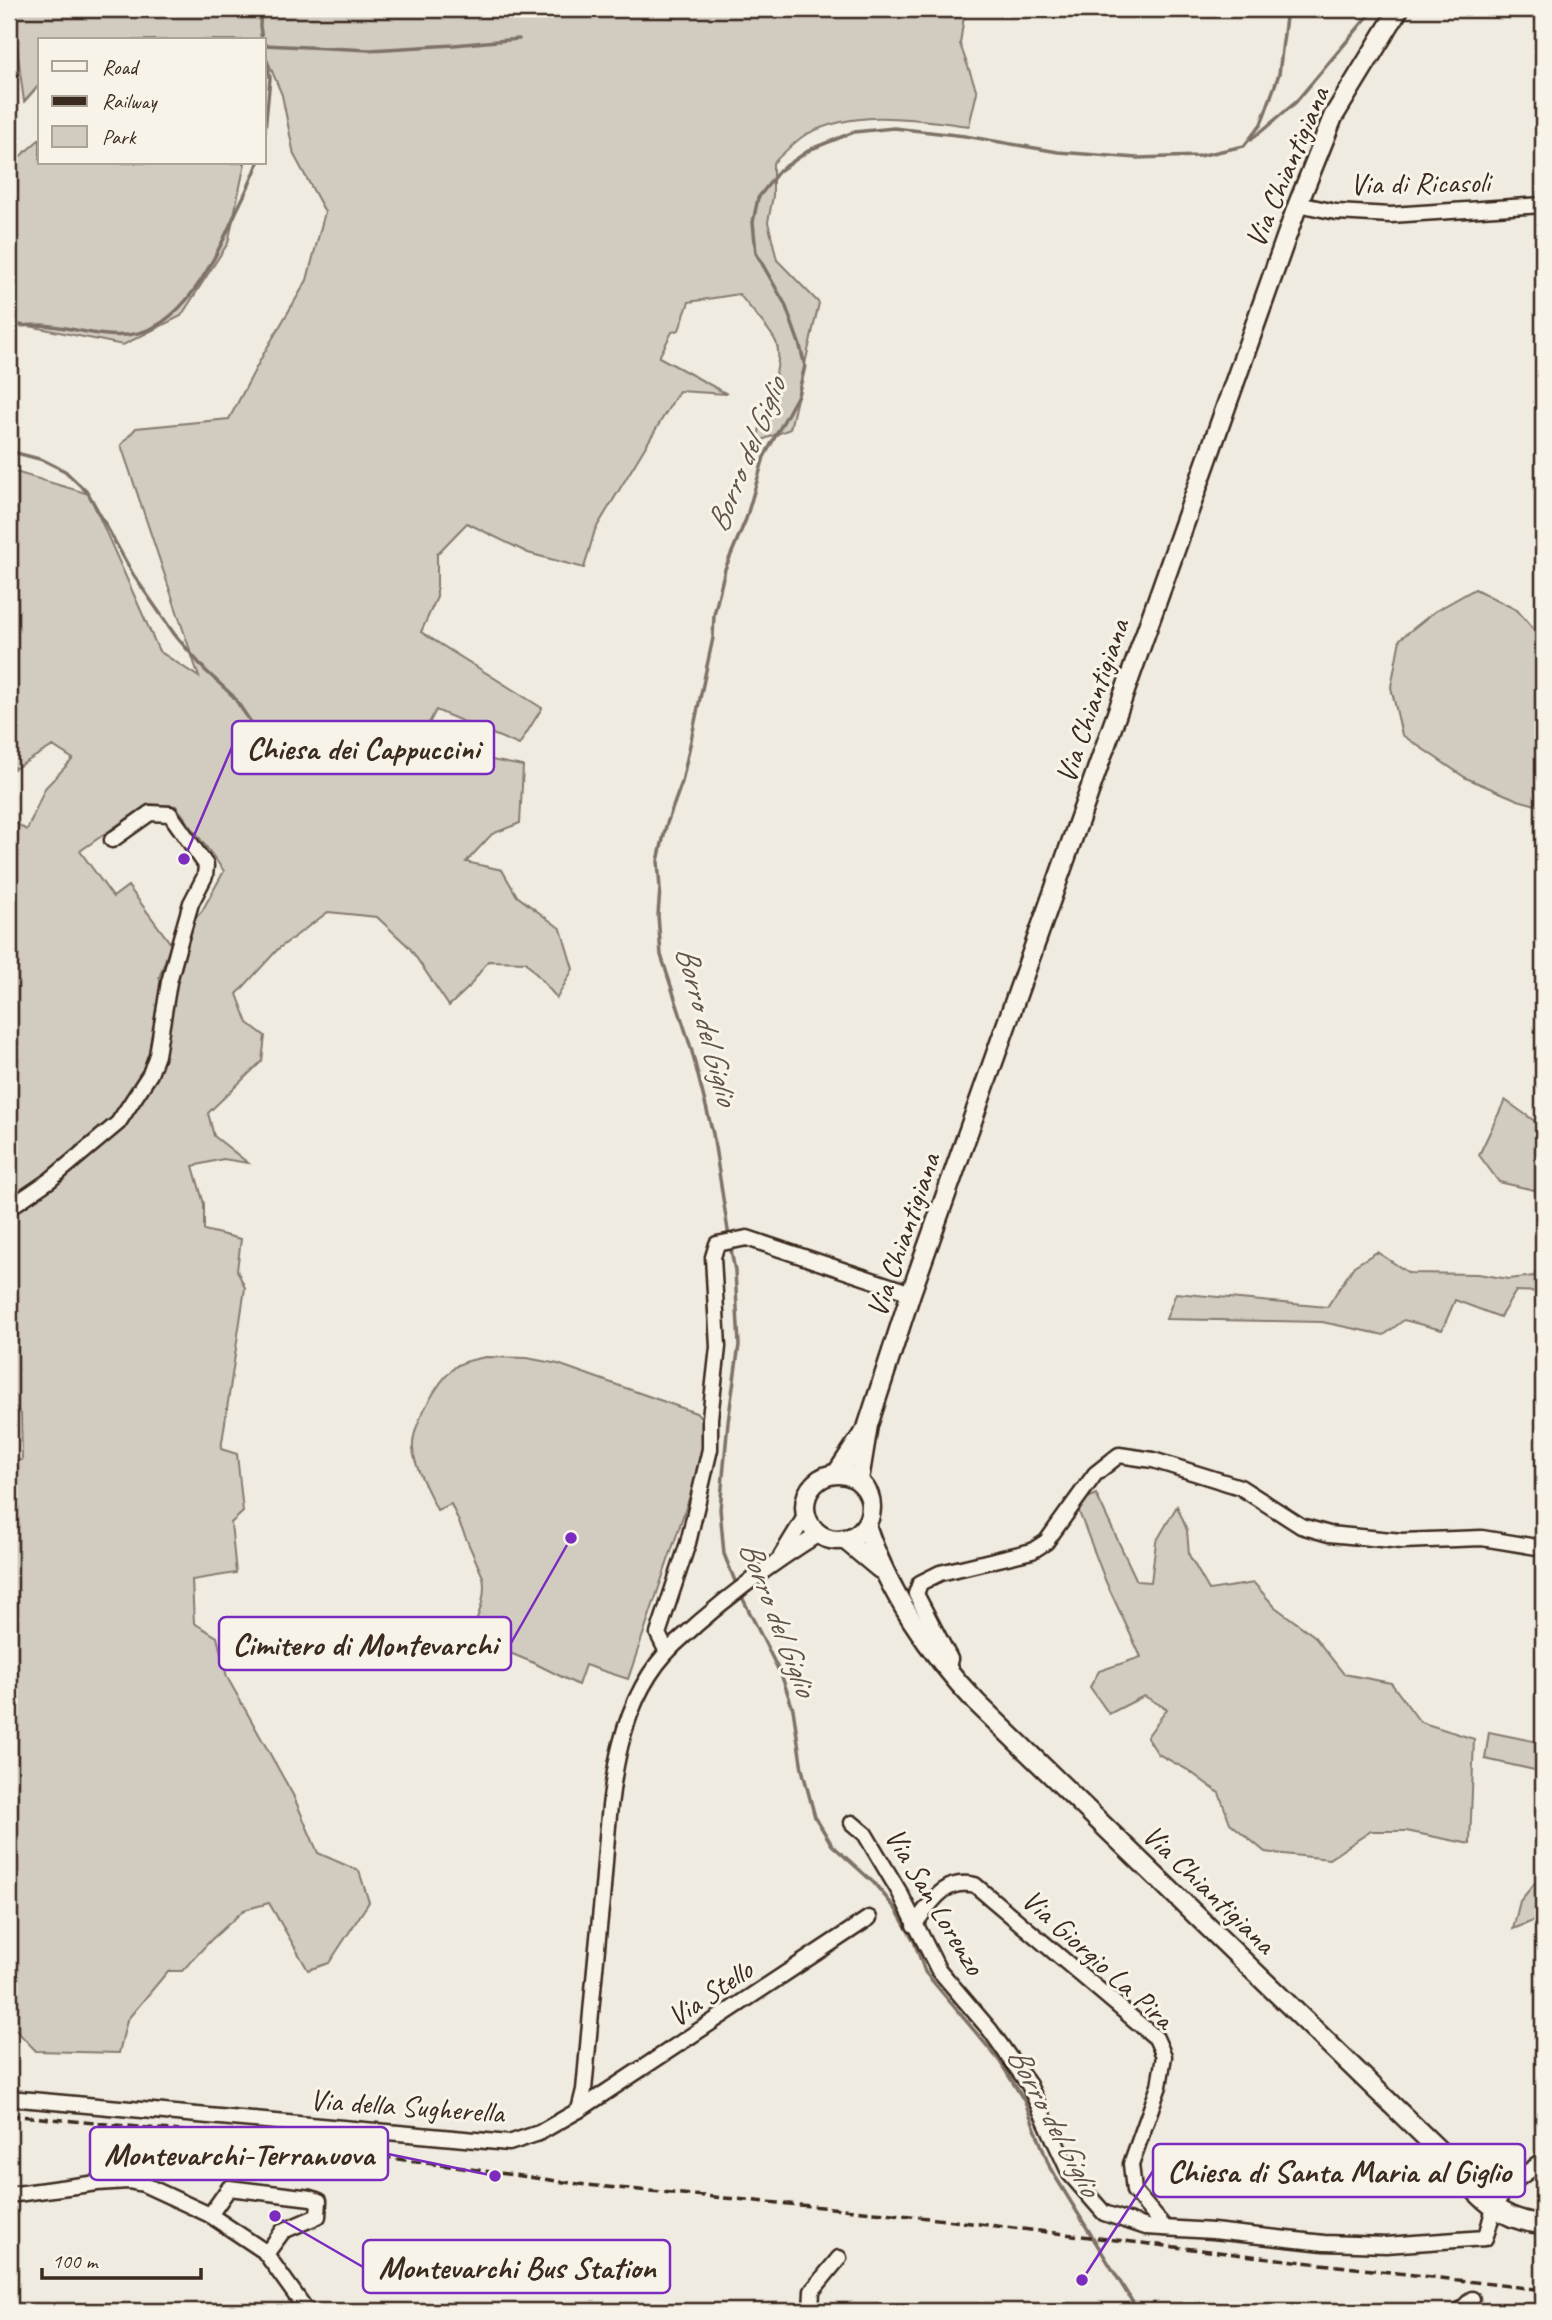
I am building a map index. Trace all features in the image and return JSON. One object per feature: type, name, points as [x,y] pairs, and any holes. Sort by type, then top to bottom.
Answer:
[{"type":"main road","name":"Via Chiantigiana","points":[[1399,9],[1333,117],[1298,204],[911,1293],[869,1425],[859,1480],[870,1497],[870,1516],[866,1525],[883,1571],[947,1671],[1452,2163],[1475,2193],[1494,2208],[1526,2223],[1543,2224]]},
{"type":"main road","name":"Via Chiantigiana","points":[[806,1516],[806,1496],[811,1487],[818,1479],[837,1473],[869,1425]]},
{"type":"main road","points":[[837,1473],[859,1480]]},
{"type":"main road","points":[[806,1516],[819,1534]]},
{"type":"main road","points":[[844,1539],[853,1537],[866,1525]]},
{"type":"main road","name":"Via Chiantigiana","points":[[819,1534],[835,1540],[844,1539],[883,1571]]},
{"type":"street","name":"Via di Ricasoli","points":[[1298,204],[1336,212],[1391,215],[1543,205]]},
{"type":"street","points":[[9,1208],[50,1180],[118,1123],[150,1074],[157,1055],[169,982],[191,903],[205,876],[206,865],[170,814],[150,813],[111,841]]},
{"type":"street","points":[[667,1652],[658,1634],[688,1543],[710,1449],[710,1418],[718,1347],[713,1257],[717,1244],[747,1238],[911,1293]]},
{"type":"street","points":[[947,1671],[951,1664],[950,1659],[916,1594],[920,1583],[940,1573],[1032,1551],[1046,1542],[1096,1474],[1119,1455],[1153,1460],[1240,1487],[1301,1526],[1329,1534],[1402,1541],[1482,1538],[1543,1548]]},
{"type":"street","points":[[780,1558],[806,1516]]},
{"type":"street","points":[[579,2110],[584,2090],[614,1786],[624,1733],[640,1691],[667,1652],[724,1601],[780,1558],[819,1534]]},
{"type":"street","name":"Via San Lorenzo","points":[[852,1823],[865,1834],[900,1893],[938,1969],[990,2030],[1029,2085],[1070,2174],[1104,2213],[1146,2227],[1313,2242],[1386,2245],[1485,2238],[1494,2208]]},
{"type":"street","name":"Via Giorgio La Pira","points":[[914,1925],[939,1892],[963,1882],[975,1885],[1156,2038],[1164,2056],[1159,2086],[1131,2164],[1134,2190],[1165,2228]]},
{"type":"street","name":"Via Stello","points":[[579,2110],[869,1918]]},
{"type":"street","name":"Via della Sugherella","points":[[9,2098],[509,2143],[539,2133],[579,2110]]},
{"type":"street","points":[[1494,2208],[1503,2192],[1515,2180],[1543,2161]]},
{"type":"street","points":[[9,2195],[97,2183],[128,2181],[143,2184],[210,2215],[266,2255],[307,2311]]},
{"type":"street","points":[[210,2215],[229,2188],[319,2201],[318,2216],[283,2231],[266,2255]]},
{"type":"street","points":[[811,2311],[812,2291],[839,2258]]},
{"type":"street","points":[[1460,2311],[1472,2299]]},
{"type":"green space","points":[[12,9],[965,9],[960,44],[977,92],[969,126],[886,118],[845,121],[805,135],[773,163],[773,196],[768,222],[777,260],[819,303],[790,429],[757,442],[778,364],[776,342],[764,325],[739,294],[689,302],[679,330],[672,332],[659,357],[727,394],[679,391],[595,530],[584,568],[528,553],[467,523],[437,554],[437,597],[421,632],[542,708],[519,745],[436,710],[417,746],[523,766],[520,823],[492,834],[466,862],[502,870],[517,896],[561,929],[573,969],[557,998],[526,962],[488,961],[469,987],[449,1006],[409,947],[377,917],[328,912],[278,949],[237,994],[248,1023],[265,1036],[262,1061],[208,1113],[214,1136],[248,1163],[223,1159],[193,1166],[204,1204],[204,1230],[241,1239],[237,1270],[245,1288],[221,1449],[237,1454],[243,1512],[231,1523],[236,1573],[192,1580],[194,1623],[217,1637],[227,1677],[293,1795],[318,1853],[359,1871],[369,1902],[329,1963],[308,1970],[269,1903],[244,1910],[182,1971],[168,1971],[127,2020],[119,2053],[36,2051],[16,2030],[9,2027],[9,1462],[22,1460],[21,1414],[9,1400],[9,819],[27,830],[45,788],[73,759],[53,746],[14,769],[9,750],[9,470],[89,494],[159,651],[199,677],[121,445],[136,428],[229,419],[307,280],[325,212],[294,155],[282,95],[266,57],[266,38],[38,38],[38,86],[24,102]],"holes":[[[148,804],[176,806],[224,871],[202,911],[187,927],[173,986],[159,978],[171,944],[128,886],[113,897],[80,851]]]},
{"type":"green space","points":[[38,141],[38,164],[245,164],[228,243],[181,316],[123,345],[9,322],[9,166]]},
{"type":"green space","points":[[1475,589],[1517,610],[1543,640],[1543,807],[1518,800],[1466,778],[1402,735],[1391,687],[1400,639],[1434,612]]},
{"type":"green space","points":[[1505,1100],[1543,1127],[1543,1192],[1499,1182],[1479,1155]]},
{"type":"green space","points":[[1377,1252],[1409,1273],[1478,1274],[1509,1279],[1534,1276],[1543,1252],[1543,1292],[1516,1291],[1500,1317],[1455,1300],[1442,1330],[1404,1320],[1384,1335],[1322,1322],[1166,1319],[1176,1293],[1327,1307],[1354,1266]]},
{"type":"green space","points":[[486,1357],[527,1358],[558,1364],[696,1413],[704,1419],[705,1441],[701,1463],[628,1679],[585,1665],[578,1685],[471,1634],[483,1599],[483,1577],[451,1504],[437,1510],[419,1472],[413,1449],[416,1428],[441,1382],[458,1365]]},
{"type":"green space","points":[[1096,1494],[1137,1581],[1151,1582],[1156,1542],[1177,1506],[1187,1530],[1189,1555],[1209,1590],[1254,1583],[1275,1607],[1313,1635],[1344,1674],[1391,1683],[1420,1722],[1474,1739],[1470,1844],[1406,1831],[1371,1831],[1329,1859],[1265,1852],[1230,1823],[1219,1793],[1188,1770],[1158,1754],[1147,1737],[1167,1709],[1144,1696],[1109,1714],[1090,1687],[1099,1671],[1141,1657],[1106,1582],[1076,1504]]},
{"type":"green space","points":[[1489,1732],[1543,1743],[1543,1808],[1539,1771],[1485,1759]]},
{"type":"green space","points":[[1543,1873],[1543,1917],[1513,1929],[1520,1901]]},
{"type":"waterway","points":[[261,9],[262,38]]},
{"type":"waterway","name":"Borro del Giglio","points":[[729,1237],[713,1134],[691,1048],[661,955],[658,861],[666,826],[682,782],[725,569],[746,519],[764,457],[798,395],[805,366],[785,304],[756,253],[753,222],[758,198],[779,171],[811,149],[854,132],[894,128],[965,136],[1058,152],[1137,158],[1199,156],[1244,146],[1261,124],[1279,74],[1287,9]]},
{"type":"waterway","points":[[1251,140],[1295,103],[1374,9]]},
{"type":"waterway","points":[[266,45],[370,50],[519,39]]},
{"type":"waterway","points":[[266,59],[270,78],[266,119]]},
{"type":"waterway","points":[[9,327],[41,325],[127,335],[147,330],[165,320],[181,306],[208,269],[258,164]]},
{"type":"waterway","points":[[9,451],[43,460],[65,471],[88,493],[134,576],[175,635],[205,670],[233,696],[265,743]]},
{"type":"waterway","name":"Borro del Giglio","points":[[730,1245],[735,1271],[739,1345],[720,1509],[724,1554],[737,1586]]},
{"type":"waterway","name":"Borro del Giglio","points":[[740,1593],[782,1677],[793,1709],[802,1769],[815,1817],[832,1845],[874,1883],[895,1908],[914,1941],[925,1972],[999,2060],[1025,2102],[1050,2168],[1138,2311]]},
{"type":"railway","points":[[9,2115],[224,2135],[586,2185],[885,2213],[1543,2290]]},
{"type":"place","name":"Chiesa dei Cappuccini","points":[[184,859]]},
{"type":"place","name":"Cimitero di Montevarchi","points":[[571,1538]]},
{"type":"place","name":"Montevarchi-Terranuova","points":[[495,2176]]},
{"type":"place","name":"Montevarchi Bus Station","points":[[275,2216]]},
{"type":"place","name":"Chiesa di Santa Maria al Giglio","points":[[1082,2280]]}]
